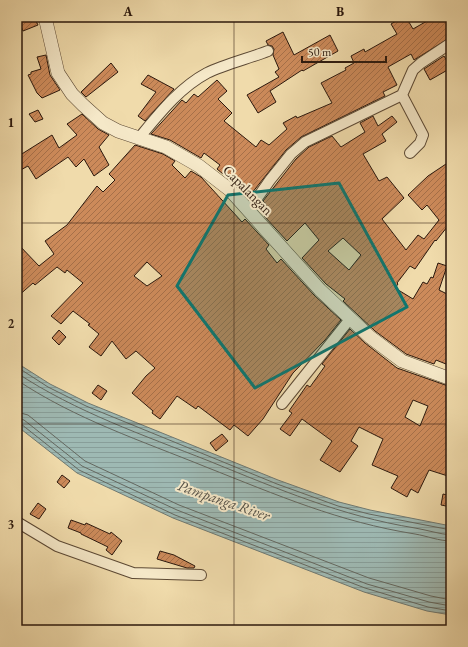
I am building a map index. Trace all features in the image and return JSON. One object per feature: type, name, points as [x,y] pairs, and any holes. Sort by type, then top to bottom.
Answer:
[{"type":"street","name":"Capalangan","points":[[45,17],[58,73],[72,94],[103,123],[118,131],[166,147],[199,166],[230,190],[315,285],[350,319],[402,361],[451,379]]},
{"type":"street","points":[[248,211],[282,164],[305,142],[402,95],[413,70],[451,43]]},
{"type":"street","points":[[139,138],[188,84],[208,72],[268,51]]},
{"type":"street","points":[[402,95],[423,135],[420,143],[410,153]]},
{"type":"street","points":[[282,404],[350,319]]},
{"type":"street","points":[[17,522],[57,546],[133,573],[200,575]]},
{"type":"highlighted area","points":[[339,183],[407,307],[255,388],[177,286],[228,195]]},
{"type":"water","name":"Pampanga River","points":[[17,363],[50,384],[88,403],[278,480],[339,502],[370,510],[451,526],[451,615],[427,611],[364,592],[173,518],[77,473],[17,426]]},
{"type":"building","points":[[29,17],[34,17],[38,25],[23,31],[19,21]]},
{"type":"building","points":[[403,17],[406,17],[413,29],[434,17],[451,17],[451,37],[414,60],[411,54],[388,67],[397,85],[383,92],[385,96],[301,137],[286,150],[248,198],[235,184],[217,169],[220,165],[204,153],[201,158],[170,140],[151,134],[182,100],[186,103],[194,94],[198,97],[217,80],[227,91],[218,99],[232,113],[224,121],[256,147],[261,140],[269,145],[287,129],[283,123],[296,116],[297,118],[332,103],[321,83],[346,70],[345,68],[354,63],[351,56],[364,49],[365,52],[397,34],[391,24]]},
{"type":"building","points":[[283,32],[294,55],[330,35],[338,51],[303,71],[302,70],[270,91],[276,102],[258,113],[247,95],[279,77],[275,72],[279,69],[273,55],[274,49],[272,46],[268,45],[266,41]]},
{"type":"building","points":[[46,55],[50,75],[60,90],[42,98],[37,93],[28,75],[31,74],[31,72],[41,69],[37,57]]},
{"type":"building","points":[[444,56],[451,68],[430,80],[424,69]]},
{"type":"building","points":[[111,63],[118,72],[86,97],[81,92]]},
{"type":"building","points":[[148,75],[174,89],[145,121],[138,116],[156,92],[141,84]]},
{"type":"building","points":[[38,110],[43,119],[35,122],[29,114]]},
{"type":"building","points":[[82,114],[98,129],[109,135],[99,147],[109,165],[94,176],[84,159],[76,167],[68,157],[36,179],[28,166],[17,172],[17,157],[52,135],[59,148],[77,135],[67,124]]},
{"type":"building","points":[[373,116],[378,126],[392,116],[397,122],[382,134],[386,141],[363,154],[379,181],[387,177],[404,198],[382,219],[406,250],[418,235],[424,239],[439,220],[427,205],[422,210],[408,195],[428,176],[446,164],[451,172],[451,222],[436,241],[435,240],[415,269],[410,266],[395,288],[413,299],[423,282],[427,284],[431,277],[433,278],[438,263],[447,266],[439,290],[451,296],[451,366],[436,360],[434,364],[406,354],[375,331],[343,301],[345,299],[326,284],[302,258],[319,240],[305,223],[287,241],[264,216],[270,210],[263,201],[296,159],[309,147],[332,136],[341,147],[365,132],[360,123]],"holes":[[[343,238],[361,255],[349,270],[328,251]]]},
{"type":"building","points":[[135,145],[163,154],[175,161],[172,165],[185,178],[191,171],[201,177],[242,222],[245,219],[269,245],[266,249],[277,263],[281,259],[314,295],[341,320],[325,340],[293,373],[263,419],[248,436],[234,425],[230,430],[198,406],[196,409],[177,396],[160,419],[152,413],[153,411],[132,393],[146,376],[155,368],[136,351],[126,359],[112,341],[101,356],[89,347],[99,334],[88,325],[90,324],[73,311],[61,324],[51,316],[83,283],[67,270],[65,273],[57,267],[35,285],[33,283],[17,297],[17,243],[39,266],[54,254],[45,241],[67,225],[97,186],[103,192],[115,180],[109,174]],"holes":[[[147,262],[162,276],[147,286],[134,276]]]},
{"type":"building","points":[[350,329],[397,368],[451,387],[451,431],[447,445],[451,446],[451,477],[429,470],[418,493],[411,489],[407,497],[391,488],[398,476],[372,465],[383,439],[359,427],[351,441],[358,446],[340,472],[320,460],[332,441],[302,419],[290,436],[280,429],[292,413],[289,411],[307,385],[310,387],[325,366],[322,364]],"holes":[[[413,400],[428,406],[420,426],[405,417]]]},
{"type":"building","points":[[59,330],[66,337],[59,345],[52,338]]},
{"type":"building","points":[[98,385],[107,391],[101,400],[92,393]]},
{"type":"building","points":[[222,434],[228,441],[216,451],[210,443]]},
{"type":"building","points":[[62,475],[70,481],[64,488],[57,482]]},
{"type":"building","points":[[443,494],[451,496],[451,507],[441,505]]},
{"type":"building","points":[[38,503],[46,509],[39,519],[30,514]]},
{"type":"building","points":[[71,520],[85,525],[86,523],[110,534],[111,532],[122,541],[112,555],[106,550],[108,547],[68,528]]},
{"type":"building","points":[[160,551],[174,555],[195,566],[194,568],[187,568],[157,559]]}]
